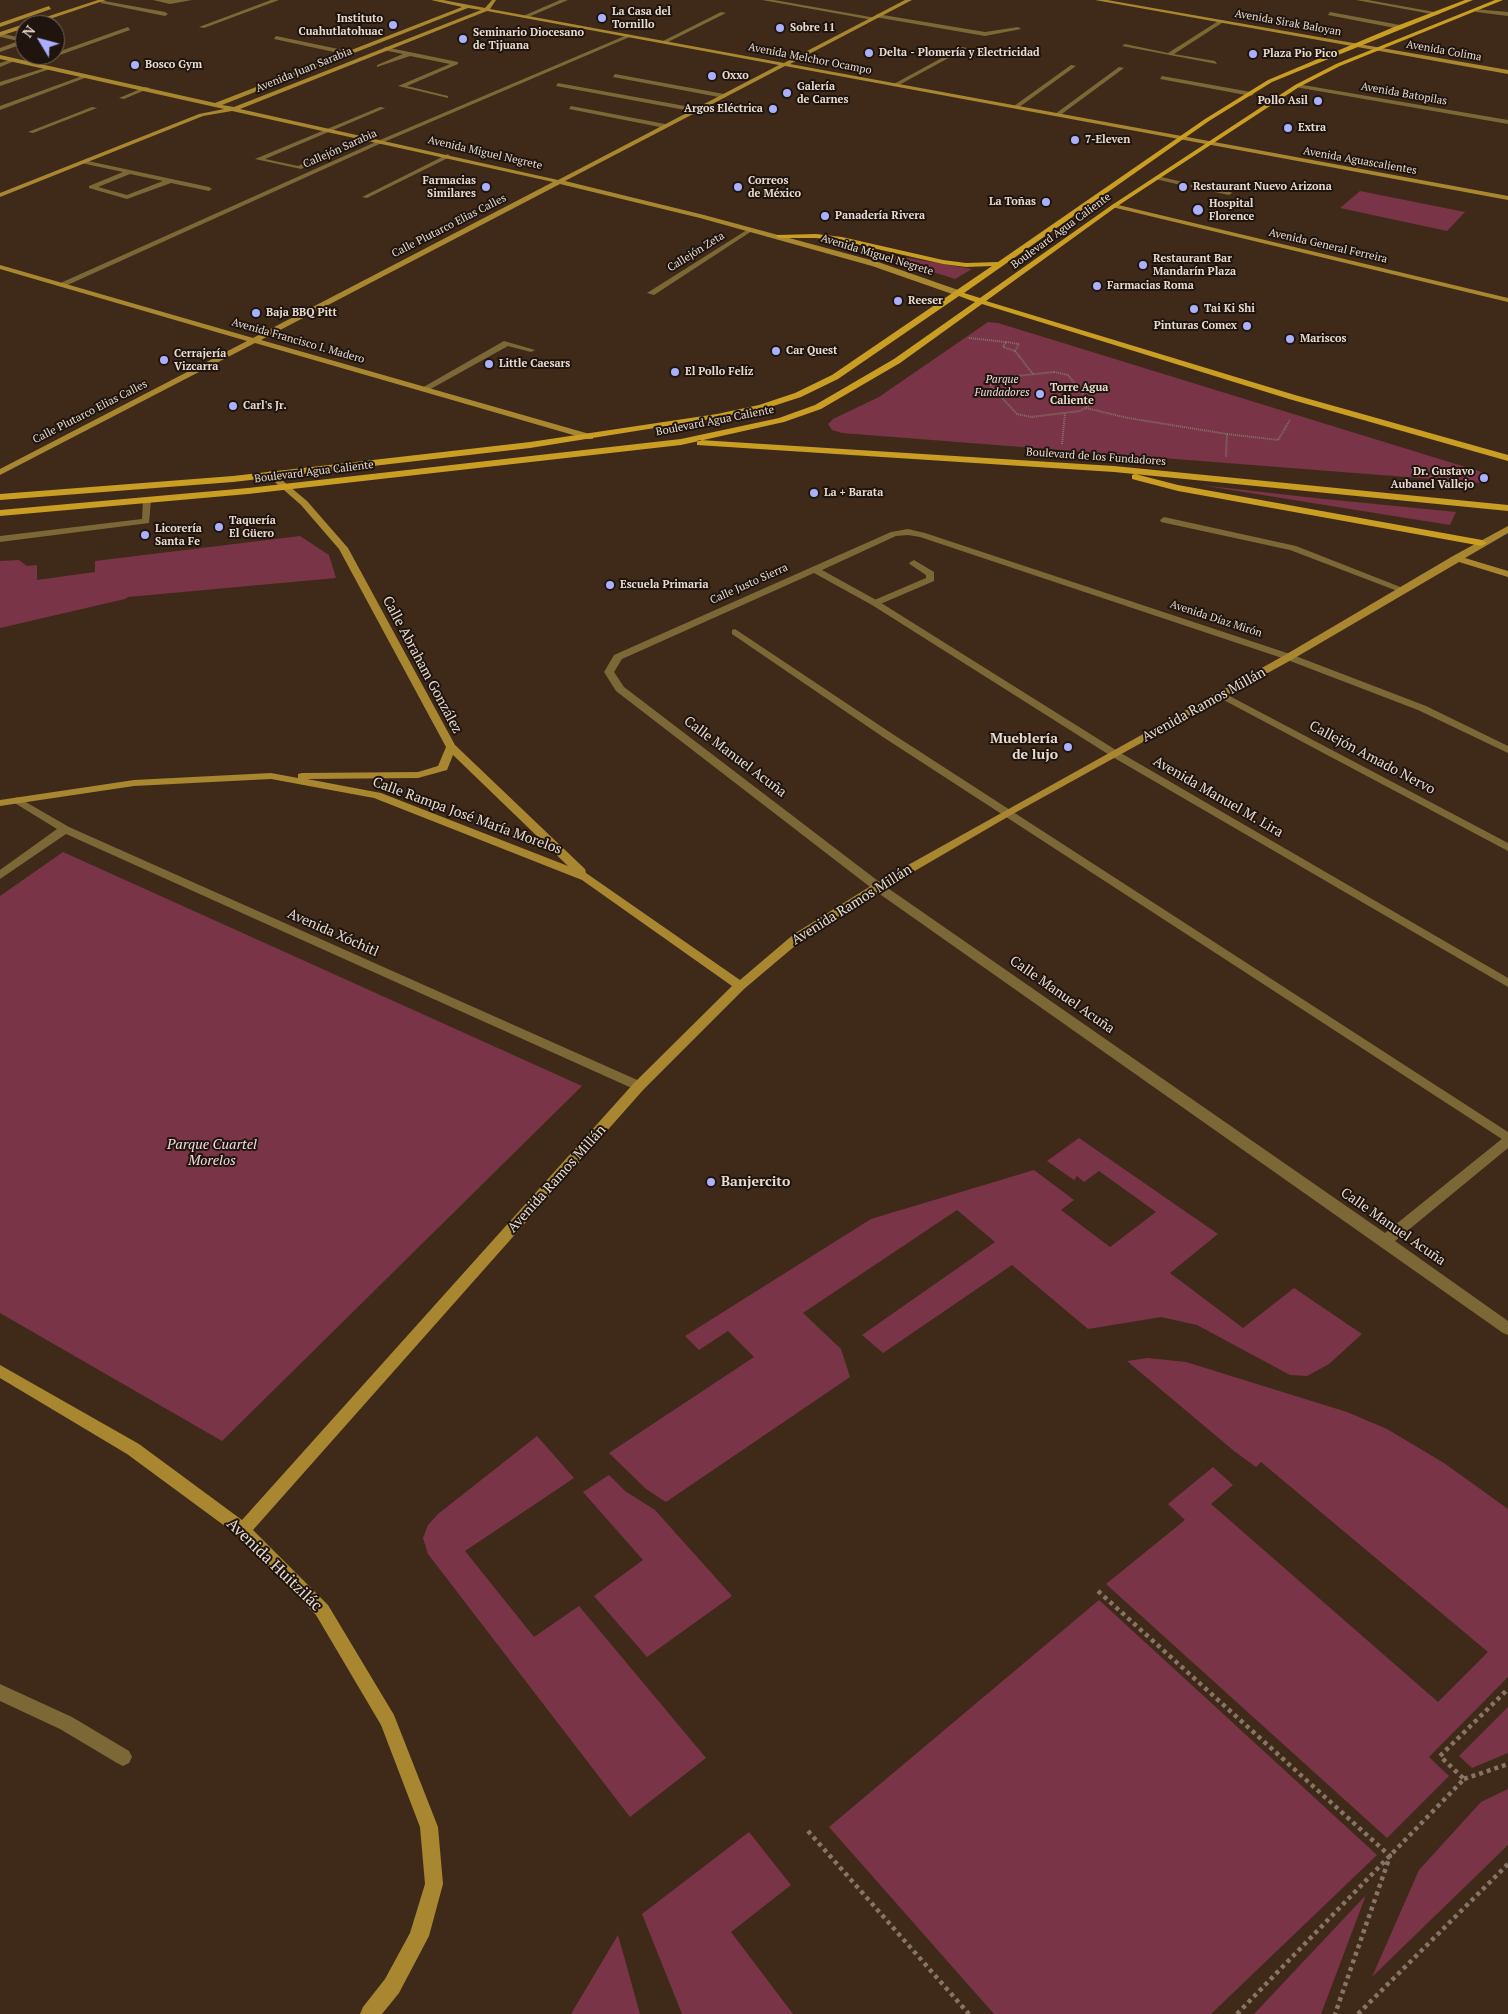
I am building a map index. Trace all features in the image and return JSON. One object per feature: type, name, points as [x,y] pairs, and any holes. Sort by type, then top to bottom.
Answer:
[{"type":"main road","name":"Boulevard Agua Caliente","points":[[0,497],[271,474],[590,437],[717,416],[761,407],[798,395],[835,377],[1183,138],[1270,81],[1400,26],[1470,0]]},
{"type":"main road","name":"Boulevard Agua Caliente","points":[[0,513],[288,487],[681,442],[781,420],[818,407],[897,361],[1114,206],[1297,86],[1377,49],[1500,0]]},
{"type":"main road","points":[[779,236],[816,236],[842,240],[943,262],[966,265],[999,264]]},
{"type":"main road","points":[[958,293],[1292,397],[1508,458]]},
{"type":"main road","points":[[590,437],[681,442]]},
{"type":"main road","name":"Boulevard de los Fundadores","points":[[681,442],[1114,469],[1508,508]]},
{"type":"main road","points":[[1114,469],[1178,488],[1482,543]]},
{"type":"street","points":[[56,15],[102,0],[165,14]]},
{"type":"street","points":[[156,0],[170,2],[190,0]]},
{"type":"street","points":[[202,28],[276,0]]},
{"type":"street","name":"Avenida Melchor Ocampo","points":[[434,0],[1183,138]]},
{"type":"street","name":"Avenida Juan Sarabia","points":[[201,116],[216,104],[468,6],[495,0]]},
{"type":"street","name":"Avenida Juan Sarabia","points":[[0,195],[201,116],[236,108],[486,10],[495,0]]},
{"type":"street","points":[[524,16],[565,0]]},
{"type":"street","points":[[765,0],[985,34],[1018,29]]},
{"type":"street","name":"Calle Plutarco Elias Calles","points":[[0,472],[909,0]]},
{"type":"street","name":"Avenida Sirak Baloyan","points":[[1098,0],[1377,49]]},
{"type":"street","points":[[1359,0],[1437,13]]},
{"type":"street","points":[[0,25],[57,6]]},
{"type":"street","points":[[1476,10],[1508,14]]},
{"type":"street","points":[[664,42],[723,13]]},
{"type":"street","points":[[1330,14],[1400,26]]},
{"type":"street","points":[[1170,54],[1222,21]]},
{"type":"street","points":[[0,34],[15,29]]},
{"type":"street","points":[[65,51],[128,29]]},
{"type":"street","points":[[0,34],[15,38]]},
{"type":"street","name":"Callejón Sarabia","points":[[60,285],[382,141],[629,36]]},
{"type":"street","points":[[276,38],[348,53]]},
{"type":"street","points":[[0,50],[15,45]]},
{"type":"street","points":[[1125,46],[1216,63]]},
{"type":"street","points":[[895,85],[964,48]]},
{"type":"street","points":[[385,49],[456,63],[401,86],[446,97]]},
{"type":"street","name":"Avenida Colima","points":[[1377,49],[1508,72]]},
{"type":"street","points":[[378,66],[410,54]]},
{"type":"street","name":"Avenida Miguel Negrete","points":[[0,57],[14,60]]},
{"type":"street","points":[[0,65],[14,60]]},
{"type":"street","name":"Avenida Miguel Negrete","points":[[38,65],[559,181],[779,236],[875,264],[958,293]]},
{"type":"street","points":[[1016,107],[1073,66]]},
{"type":"street","points":[[0,84],[50,68]]},
{"type":"street","points":[[1056,115],[1121,68]]},
{"type":"street","points":[[0,108],[87,76]]},
{"type":"street","points":[[615,76],[724,96]]},
{"type":"street","points":[[1162,78],[1250,94]]},
{"type":"street","points":[[558,85],[696,110]]},
{"type":"street","name":"Avenida Batopilas","points":[[1297,86],[1508,122]]},
{"type":"street","points":[[122,98],[147,88]]},
{"type":"street","points":[[31,132],[94,108]]},
{"type":"street","points":[[365,137],[299,168],[258,160],[328,129],[382,108]]},
{"type":"street","points":[[572,108],[665,126]]},
{"type":"street","name":"Avenida Aguascalientes","points":[[1183,138],[1508,198]]},
{"type":"street","points":[[365,196],[448,156]]},
{"type":"street","points":[[83,162],[210,190]]},
{"type":"street","points":[[130,172],[91,187],[127,197],[171,181]]},
{"type":"street","points":[[1157,178],[1180,183]]},
{"type":"street","points":[[1193,186],[1229,193]]},
{"type":"street","name":"Avenida General Ferreira","points":[[1114,206],[1508,300]]},
{"type":"street","name":"Callejón Zeta","points":[[651,293],[752,229]]},
{"type":"street","name":"Avenida Francisco I. Madero","points":[[0,267],[590,437]]},
{"type":"street","points":[[424,389],[507,343],[531,350]]},
{"type":"street","name":"Calle Abraham González","points":[[271,474],[288,487],[344,548],[451,747],[586,877]]},
{"type":"street","points":[[0,539],[146,521],[147,500]]},
{"type":"street","points":[[1164,520],[1293,548],[1403,590]]},
{"type":"street","name":"Avenida Ramos Millán","points":[[243,1530],[639,1086],[740,986],[798,937],[878,887],[1007,813],[1290,657],[1508,528]]},
{"type":"street","name":"Calle Justo Sierra","points":[[609,672],[618,657],[894,534],[908,532]]},
{"type":"street","name":"Avenida Díaz Mirón","points":[[908,532],[922,534],[1290,657],[1422,708],[1508,750]]},
{"type":"street","points":[[1456,558],[1508,574]]},
{"type":"street","points":[[874,603],[931,579],[931,574],[914,563]]},
{"type":"street","name":"Avenida Manuel M. Lira","points":[[814,569],[874,603],[1114,754],[1508,983]]},
{"type":"street","points":[[735,632],[1007,813],[1508,1139],[1385,1240]]},
{"type":"street","name":"Calle Manuel Acuña","points":[[609,672],[620,689],[878,887],[1385,1240],[1508,1329]]},
{"type":"street","name":"Callejón Amado Nervo","points":[[1222,695],[1508,848]]},
{"type":"street","points":[[271,776],[418,776],[443,768],[451,747]]},
{"type":"street","name":"Calle Rampa José María Morelos","points":[[0,803],[134,783],[271,776],[377,795],[586,877],[740,986]]},
{"type":"street","name":"Avenida Xóchitl","points":[[17,800],[65,829],[639,1086]]},
{"type":"street","points":[[0,875],[65,829]]},
{"type":"street","name":"Avenida Huitzilác","points":[[0,1371],[133,1449],[243,1530],[322,1610],[388,1721],[429,1827],[434,1884],[420,1936],[392,1986],[370,2014]]},
{"type":"street","points":[[0,1692],[66,1723],[123,1757]]},
{"type":"path","points":[[968,338],[1019,344],[1015,351]]},
{"type":"path","points":[[1006,342],[1003,347],[1015,351],[1033,374]]},
{"type":"path","points":[[1054,372],[1068,375],[1091,404],[1085,408],[1080,411],[1031,417],[1017,414],[990,385],[998,378],[1054,372]]},
{"type":"path","points":[[1085,408],[1128,418],[1272,441],[1278,440],[1291,418]]},
{"type":"path","points":[[1062,451],[1065,413]]},
{"type":"path","points":[[1226,465],[1227,434]]},
{"type":"path","points":[[1098,1591],[1390,1856]]},
{"type":"path","points":[[1464,1779],[1440,1756],[1508,1689]]},
{"type":"path","points":[[1236,2014],[1464,1779],[1508,1764]]},
{"type":"path","points":[[808,1831],[969,2014]]},
{"type":"path","points":[[1335,2014],[1390,1856]]},
{"type":"path","points":[[1358,2014],[1508,1864]]},
{"type":"green space","points":[[1360,191],[1465,212],[1447,231],[1340,208]]},
{"type":"green space","points":[[840,243],[897,256],[972,269],[955,279]]},
{"type":"green space","name":"Parque Fundadores","points":[[988,322],[998,323],[1485,473],[1483,483],[842,433],[832,430],[828,424],[833,419],[879,397]]},
{"type":"green space","points":[[1200,485],[1315,498],[1456,512],[1450,525]]},
{"type":"green space","points":[[300,536],[329,555],[336,578],[128,597],[0,628],[0,561],[19,560],[27,566],[37,565],[37,580],[95,572],[95,561]]},
{"type":"green space","name":"Parque Cuartel Morelos","points":[[63,852],[582,1086],[222,1441],[0,1313],[0,896]]},
{"type":"green space","points":[[1079,1138],[1218,1234],[1170,1273],[1243,1328],[1294,1288],[1362,1334],[1329,1364],[1307,1376],[1290,1375],[1197,1325],[1161,1317],[1088,1329],[1012,1265],[883,1353],[862,1335],[995,1242],[957,1210],[803,1313],[841,1349],[850,1377],[666,1502],[646,1489],[609,1453],[754,1357],[728,1331],[699,1350],[685,1336],[871,1219],[1034,1170],[1074,1200],[1061,1210],[1110,1247],[1156,1212],[1099,1171],[1084,1182],[1077,1176],[1074,1180],[1047,1161]]},
{"type":"green space","points":[[1148,1358],[1186,1362],[1347,1412],[1387,1429],[1444,1463],[1508,1509],[1508,1677],[1429,1757],[1449,1776],[1387,1838],[1106,1584],[1185,1520],[1168,1504],[1213,1467],[1233,1485],[1211,1504],[1438,1702],[1488,1652],[1261,1462],[1256,1467],[1234,1451],[1127,1361]]},
{"type":"green space","points":[[537,1436],[574,1478],[465,1551],[534,1637],[579,1606],[706,1758],[630,1817],[428,1554],[423,1538],[428,1525],[438,1514]]},
{"type":"green space","points":[[609,1475],[625,1491],[655,1510],[732,1596],[647,1657],[594,1596],[643,1560],[583,1492]]},
{"type":"green space","points":[[1099,1600],[1377,1855],[1211,2014],[994,2014],[829,1827]]},
{"type":"green space","points":[[1508,1707],[1508,1753],[1472,1768],[1459,1756]]},
{"type":"green space","points":[[1508,1789],[1508,1845],[1372,1977],[1419,1870],[1481,1802]]},
{"type":"green space","points":[[749,1832],[791,1885],[731,1932],[793,2014],[682,2014],[642,1914]]},
{"type":"green space","points":[[1366,1895],[1321,2014],[1254,2014]]},
{"type":"green space","points":[[618,1935],[640,2014],[571,2014]]},
{"type":"place","name":"La Casa del Tornillo","points":[[602,18]]},
{"type":"place","name":"Instituto Cuahutlatohuac","points":[[393,25]]},
{"type":"place","name":"Sobre 11","points":[[780,28]]},
{"type":"place","name":"Seminario Diocesano de Tijuana","points":[[463,39]]},
{"type":"place","name":"Delta - Plomería y Electricidad","points":[[869,53]]},
{"type":"place","name":"Plaza Pio Pico","points":[[1253,54]]},
{"type":"place","name":"Bosco Gym","points":[[135,65]]},
{"type":"place","name":"Oxxo","points":[[712,76]]},
{"type":"place","name":"Galería de Carnes","points":[[787,93]]},
{"type":"place","name":"Pollo Asil","points":[[1318,101]]},
{"type":"place","name":"Argos Eléctrica","points":[[773,109]]},
{"type":"place","name":"Extra","points":[[1288,128]]},
{"type":"place","name":"7-Eleven","points":[[1075,140]]},
{"type":"place","name":"Farmacias Similares","points":[[486,187]]},
{"type":"place","name":"Correos de México","points":[[738,187]]},
{"type":"place","name":"Restaurant Nuevo Arizona","points":[[1183,187]]},
{"type":"place","name":"La Toñas","points":[[1046,202]]},
{"type":"place","name":"Hospital Florence","points":[[1198,210]]},
{"type":"place","name":"Panadería Rivera","points":[[825,216]]},
{"type":"place","name":"Restaurant Bar Mandarín Plaza","points":[[1143,265]]},
{"type":"place","name":"Farmacias Roma","points":[[1097,286]]},
{"type":"place","name":"Reeser","points":[[898,301]]},
{"type":"place","name":"Tai Ki Shi","points":[[1194,309]]},
{"type":"place","name":"Baja BBQ Pitt","points":[[256,313]]},
{"type":"place","name":"Pinturas Comex","points":[[1247,326]]},
{"type":"place","name":"Mariscos","points":[[1290,339]]},
{"type":"place","name":"Car Quest","points":[[776,351]]},
{"type":"place","name":"Cerrajería Vizcarra","points":[[164,360]]},
{"type":"place","name":"Little Caesars","points":[[489,364]]},
{"type":"place","name":"El Pollo Felíz","points":[[675,372]]},
{"type":"place","name":"Torre Agua Caliente","points":[[1040,394]]},
{"type":"place","name":"Carl's Jr.","points":[[233,406]]},
{"type":"place","name":"Dr. Gustavo Aubanel Vallejo","points":[[1484,478]]},
{"type":"place","name":"La + Barata","points":[[814,493]]},
{"type":"place","name":"Taquería El Güero","points":[[219,527]]},
{"type":"place","name":"Licorería Santa Fe","points":[[145,535]]},
{"type":"place","name":"Escuela Primaria","points":[[610,585]]},
{"type":"place","name":"Mueblería de lujo","points":[[1068,747]]},
{"type":"place","name":"Banjercito","points":[[711,1182]]}]
